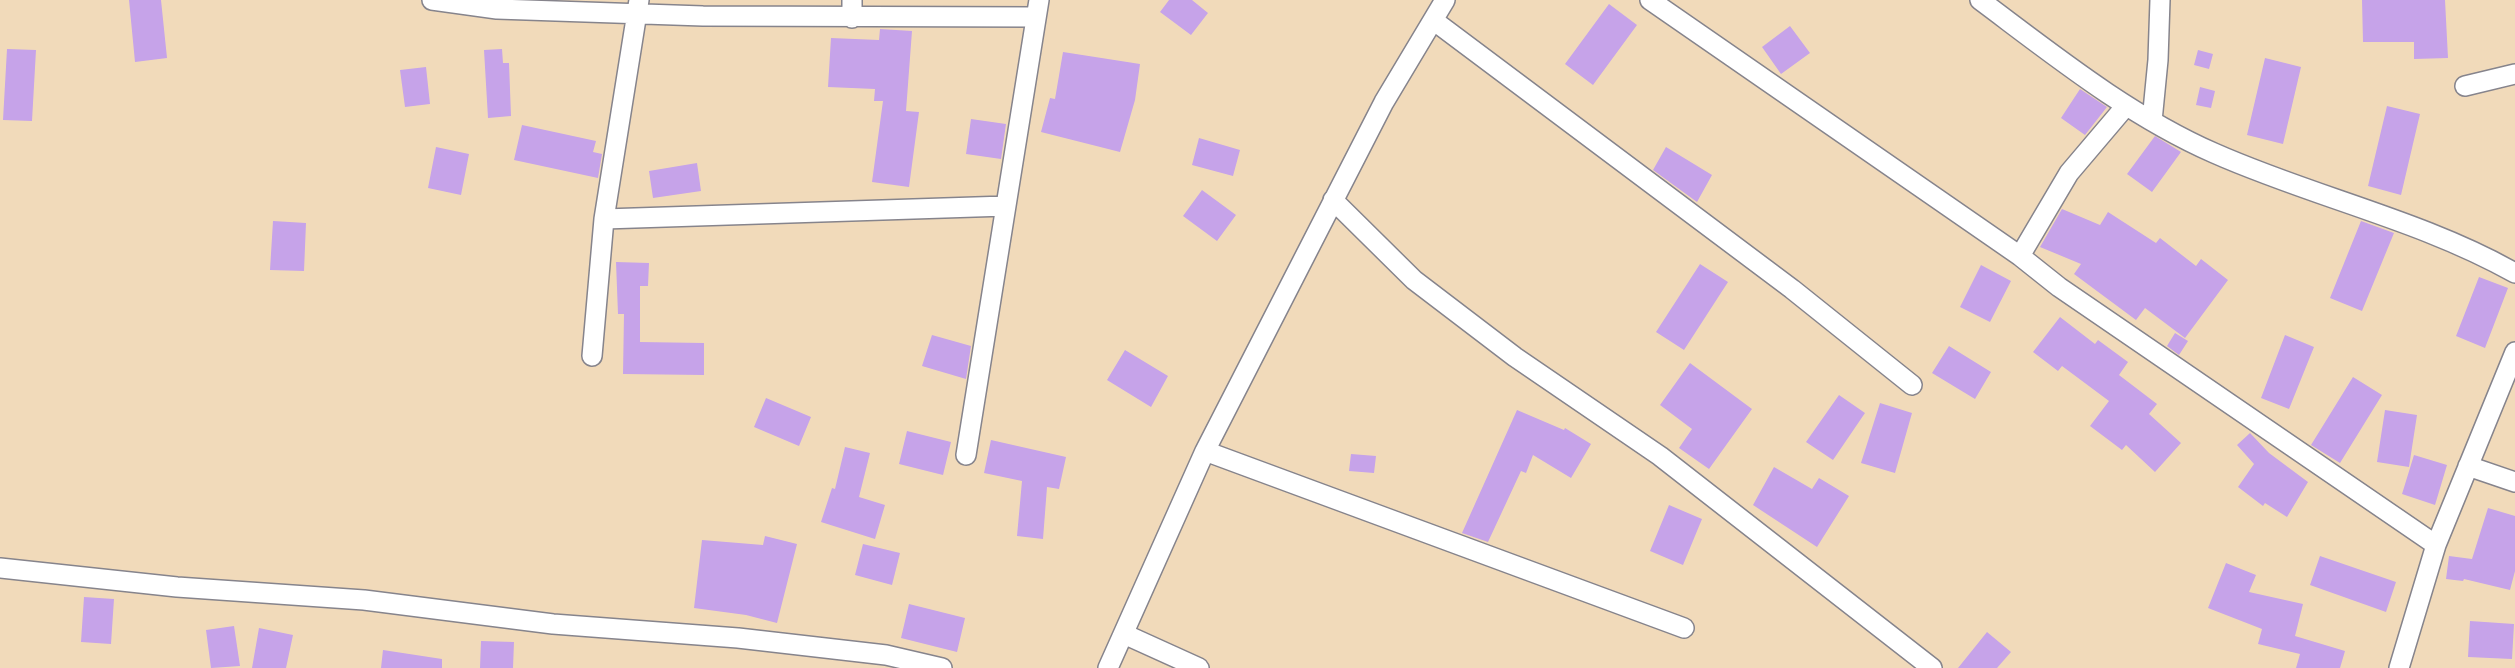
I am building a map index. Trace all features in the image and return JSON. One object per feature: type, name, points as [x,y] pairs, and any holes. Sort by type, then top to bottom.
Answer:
[{"type":"street","points":[[432,0],[496,9],[638,6],[1037,9],[966,455]]},
{"type":"street","points":[[1108,668],[1205,451],[1384,102],[1445,0]]},
{"type":"street","points":[[1650,0],[2020,256],[2059,287],[2436,545]]},
{"type":"street","points":[[1980,0],[2125,107],[2152,121],[2215,153],[2425,231],[2515,272]]},
{"type":"street","points":[[2152,121],[2160,0]]},
{"type":"street","points":[[592,356],[604,219],[638,6]]},
{"type":"street","points":[[1433,20],[1792,289],[1912,385]]},
{"type":"street","points":[[2465,86],[2515,74]]},
{"type":"street","points":[[2020,256],[2069,173],[2125,107]]},
{"type":"street","points":[[1333,200],[1414,280],[1515,357],[1660,456],[1932,668]]},
{"type":"street","points":[[604,219],[1006,206]]},
{"type":"street","points":[[2403,667],[2436,545],[2515,352]]},
{"type":"street","points":[[1205,451],[1684,628]]},
{"type":"street","points":[[2468,466],[2515,482]]},
{"type":"street","points":[[0,568],[177,587],[364,600],[553,624],[738,638],[886,655],[942,668]]},
{"type":"street","points":[[1124,634],[1199,668]]},
{"type":"building","points":[[129,0],[161,0],[167,58],[135,62]]},
{"type":"building","points":[[1169,0],[1192,0],[1208,13],[1191,35],[1160,12]]},
{"type":"building","points":[[2362,0],[2445,0],[2448,58],[2414,59],[2414,42],[2363,42]]},
{"type":"building","points":[[1609,4],[1637,25],[1593,85],[1565,64]]},
{"type":"building","points":[[1790,26],[1810,53],[1781,74],[1762,47]]},
{"type":"building","points":[[880,29],[912,31],[906,111],[919,112],[909,187],[872,182],[883,101],[874,101],[875,89],[828,87],[831,38],[879,40]]},
{"type":"building","points":[[7,49],[36,50],[32,121],[3,120]]},
{"type":"building","points":[[502,49],[503,63],[509,63],[511,116],[488,118],[484,50]]},
{"type":"building","points":[[2198,50],[2213,54],[2209,69],[2194,65]]},
{"type":"building","points":[[1063,52],[1140,64],[1135,100],[1120,152],[1041,132],[1050,98],[1055,99]]},
{"type":"building","points":[[2265,58],[2301,67],[2283,144],[2247,135]]},
{"type":"building","points":[[426,67],[430,104],[405,107],[400,70]]},
{"type":"building","points":[[2200,87],[2215,91],[2211,108],[2196,105]]},
{"type":"building","points":[[2080,89],[2107,107],[2085,135],[2061,118]]},
{"type":"building","points":[[2387,106],[2420,114],[2401,195],[2368,186]]},
{"type":"building","points":[[971,119],[1006,124],[1001,159],[966,154]]},
{"type":"building","points":[[522,125],[596,141],[593,152],[602,154],[598,178],[514,160]]},
{"type":"building","points":[[2155,136],[2181,152],[2152,192],[2127,174]]},
{"type":"building","points":[[1199,138],[1240,150],[1233,176],[1192,165]]},
{"type":"building","points":[[436,147],[469,154],[461,195],[428,188]]},
{"type":"building","points":[[1666,147],[1712,175],[1697,202],[1653,170]]},
{"type":"building","points":[[697,163],[701,191],[653,198],[649,171]]},
{"type":"building","points":[[1202,190],[1236,215],[1217,241],[1183,216]]},
{"type":"building","points":[[2062,209],[2100,225],[2108,212],[2156,243],[2160,238],[2196,266],[2201,259],[2228,280],[2185,338],[2145,308],[2136,320],[2074,274],[2081,264],[2040,247]]},
{"type":"building","points":[[273,221],[306,223],[304,271],[270,270]]},
{"type":"building","points":[[2361,221],[2394,233],[2362,311],[2330,298]]},
{"type":"building","points":[[616,262],[649,263],[648,286],[640,286],[640,342],[704,343],[704,375],[623,374],[624,314],[618,314]]},
{"type":"building","points":[[1700,264],[1728,282],[1684,350],[1656,332]]},
{"type":"building","points":[[1981,265],[2011,281],[1990,322],[1960,307]]},
{"type":"building","points":[[2479,277],[2508,288],[2485,348],[2456,336]]},
{"type":"building","points":[[2060,317],[2095,344],[2098,340],[2128,362],[2119,375],[2157,404],[2149,414],[2181,443],[2155,472],[2126,445],[2122,450],[2090,426],[2109,401],[2062,366],[2058,371],[2033,352]]},
{"type":"building","points":[[2175,333],[2188,341],[2179,355],[2167,346]]},
{"type":"building","points":[[932,335],[971,346],[966,379],[922,366]]},
{"type":"building","points":[[2285,335],[2314,347],[2289,409],[2261,398]]},
{"type":"building","points":[[1949,346],[1991,372],[1975,399],[1932,373]]},
{"type":"building","points":[[1125,350],[1168,376],[1151,407],[1107,380]]},
{"type":"building","points":[[1690,363],[1752,409],[1709,469],[1679,448],[1692,429],[1660,405]]},
{"type":"building","points":[[2353,377],[2382,395],[2340,463],[2311,445]]},
{"type":"building","points":[[1839,395],[1865,413],[1833,460],[1806,442]]},
{"type":"building","points":[[766,398],[811,417],[799,446],[754,427]]},
{"type":"building","points":[[1880,403],[1912,413],[1895,473],[1861,463]]},
{"type":"building","points":[[1517,410],[1564,430],[1565,428],[1591,444],[1571,478],[1533,455],[1526,473],[1521,471],[1488,542],[1462,533]]},
{"type":"building","points":[[2385,410],[2417,415],[2409,467],[2377,462]]},
{"type":"building","points":[[907,431],[951,442],[943,475],[899,464]]},
{"type":"building","points":[[2250,433],[2269,453],[2308,482],[2287,517],[2265,503],[2263,506],[2238,487],[2254,464],[2237,445]]},
{"type":"building","points":[[991,440],[1066,457],[1059,489],[1047,487],[1043,539],[1017,536],[1022,481],[984,473]]},
{"type":"building","points":[[845,447],[870,453],[859,497],[885,505],[875,539],[821,522],[832,488],[835,489]]},
{"type":"building","points":[[1351,454],[1376,456],[1374,473],[1349,471]]},
{"type":"building","points":[[2414,455],[2447,465],[2435,505],[2402,494]]},
{"type":"building","points":[[1774,467],[1812,489],[1819,478],[1849,496],[1817,547],[1753,505]]},
{"type":"building","points":[[1669,505],[1702,519],[1683,565],[1650,551]]},
{"type":"building","points":[[2488,508],[2515,516],[2515,571],[2510,590],[2464,579],[2446,579],[2449,556],[2472,559]]},
{"type":"building","points":[[765,536],[797,544],[777,623],[746,615],[694,608],[702,540],[763,545]]},
{"type":"building","points":[[863,544],[900,553],[892,585],[855,575]]},
{"type":"building","points":[[2320,556],[2396,582],[2386,612],[2310,585]]},
{"type":"building","points":[[2226,563],[2256,575],[2249,592],[2303,604],[2295,636],[2345,651],[2340,668],[2296,668],[2300,654],[2258,644],[2262,629],[2208,608]]},
{"type":"building","points":[[84,597],[114,599],[111,644],[81,642]]},
{"type":"building","points":[[909,604],[965,618],[957,652],[901,638]]},
{"type":"building","points":[[2470,621],[2514,624],[2512,659],[2468,657]]},
{"type":"building","points":[[234,626],[240,666],[211,668],[206,630]]},
{"type":"building","points":[[259,628],[293,635],[286,668],[252,668]]},
{"type":"building","points":[[1987,632],[2011,652],[1997,668],[1958,668]]},
{"type":"building","points":[[481,641],[514,642],[513,668],[480,668]]},
{"type":"building","points":[[383,650],[442,659],[442,668],[381,668]]}]
